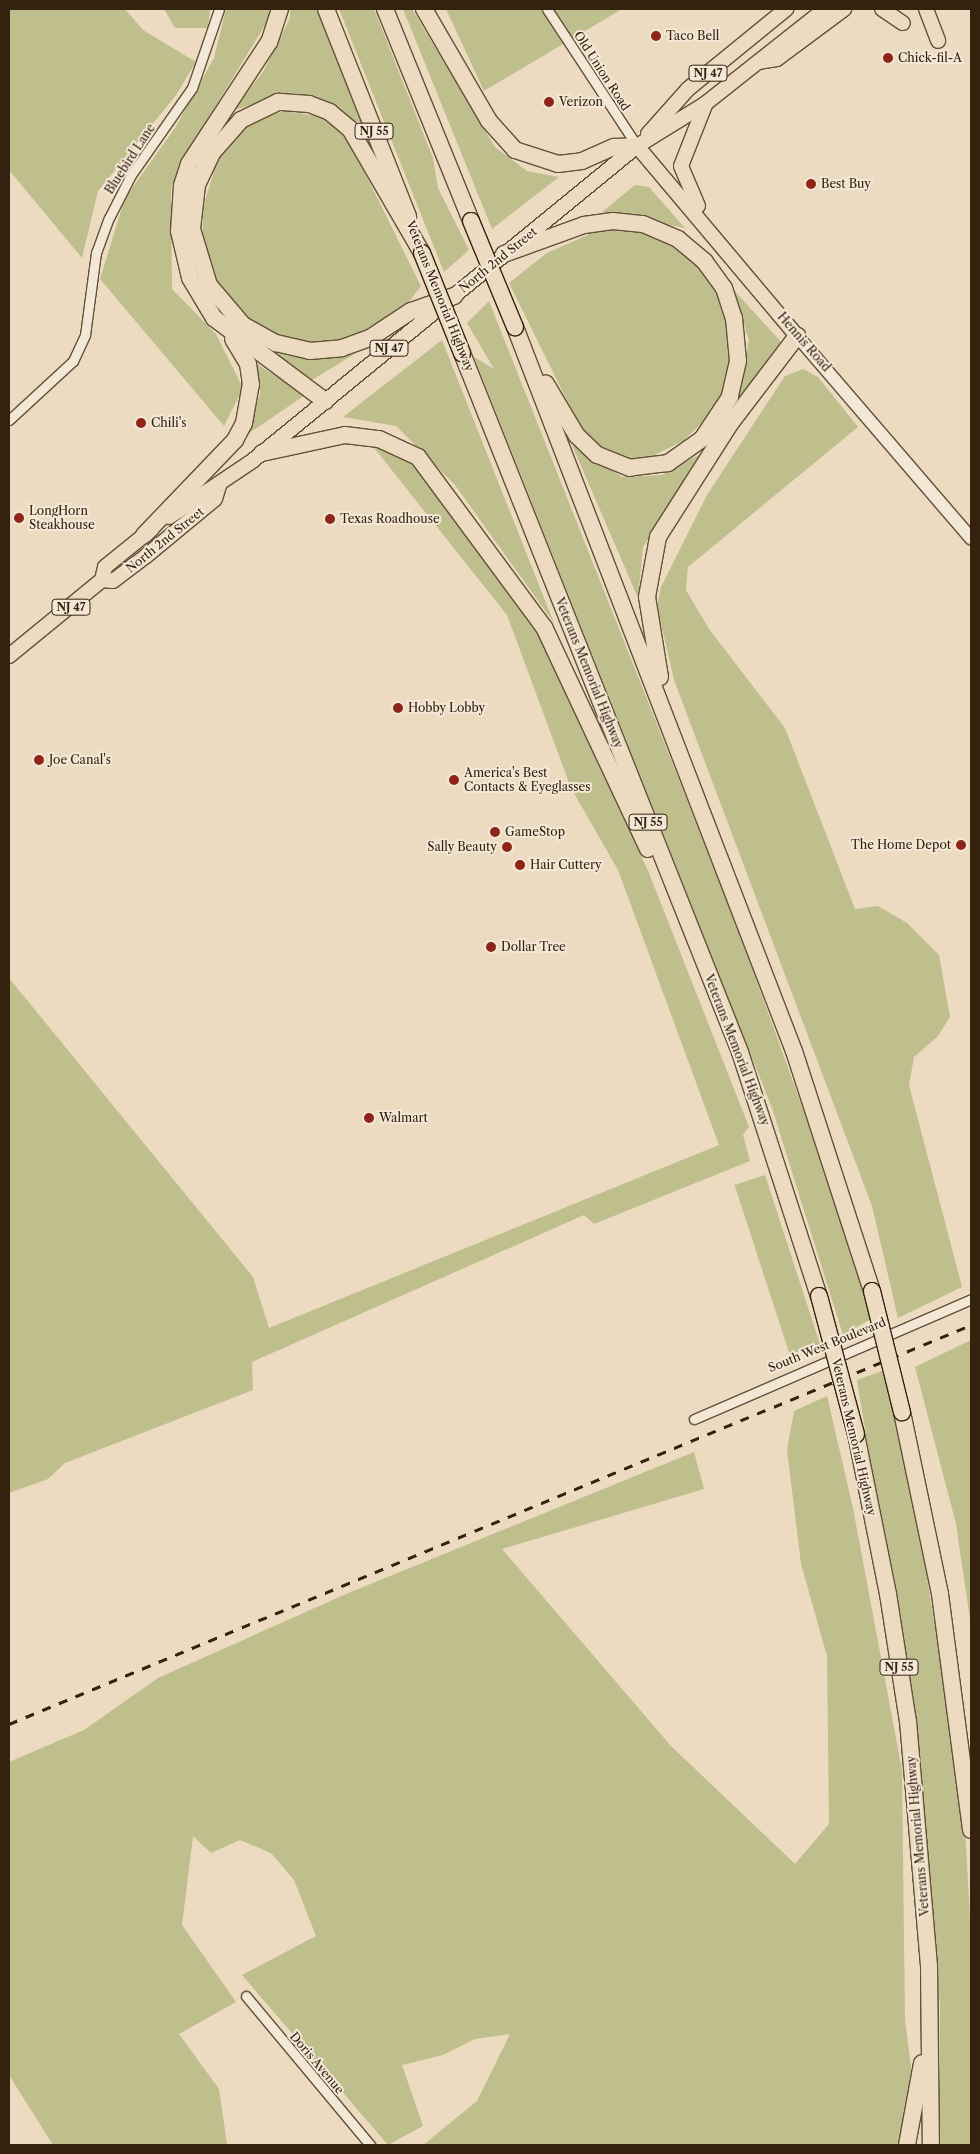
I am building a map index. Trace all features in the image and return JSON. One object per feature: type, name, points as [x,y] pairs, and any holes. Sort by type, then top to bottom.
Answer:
[{"type":"highway","points":[[144,535],[235,440],[244,424],[251,404],[248,364],[230,332],[199,296],[182,256],[181,192],[189,164],[269,42],[280,9]]},
{"type":"highway","name":"Veterans Memorial Highway","points":[[326,9],[723,1010],[776,1153],[819,1296],[856,1434],[888,1594],[908,1721],[929,1966],[932,2145]]},
{"type":"highway","points":[[385,9],[515,327],[728,876],[830,1155],[872,1291],[902,1412],[940,1594],[971,1830]]},
{"type":"highway","points":[[424,9],[490,121],[515,150],[558,164],[582,161],[614,147],[637,146]]},
{"type":"highway","points":[[422,253],[350,129],[330,112],[309,104],[278,102],[241,120],[212,153],[197,185],[192,229],[209,285],[243,325],[276,343],[310,351],[342,348],[370,338],[411,311],[454,296]]},
{"type":"highway","points":[[504,254],[578,227],[613,221],[643,224],[678,239],[714,274],[734,318],[738,361],[730,397],[714,426],[680,458],[645,468],[616,464],[597,455],[577,436],[515,327]]},
{"type":"highway","points":[[230,332],[325,400]]},
{"type":"highway","points":[[728,876],[658,672],[649,627],[647,581],[653,550],[669,517],[797,336]]},
{"type":"highway","points":[[262,453],[302,448],[328,438],[362,436],[403,448],[432,472],[558,651],[723,1010]]},
{"type":"highway","points":[[907,2145],[918,2105],[929,1966]]},
{"type":"main road","name":"NJ 47","points":[[637,146],[688,89],[786,9]]},
{"type":"main road","name":"NJ 47","points":[[637,146],[705,104],[825,9]]},
{"type":"main road","points":[[758,62],[777,59],[844,9]]},
{"type":"main road","points":[[882,9],[903,23]]},
{"type":"main road","points":[[926,9],[938,40]]},
{"type":"main road","points":[[705,104],[680,166],[690,194],[714,226],[721,243]]},
{"type":"main road","name":"Hennis Road","points":[[637,146],[721,243],[797,336]]},
{"type":"main road","name":"North 2nd Street","points":[[9,656],[102,580],[105,567],[144,535],[207,488],[218,486],[262,453],[637,146]]},
{"type":"main road","name":"North 2nd Street","points":[[102,580],[113,581],[154,550],[215,499],[218,486]]},
{"type":"street","name":"Bluebird Lane","points":[[9,420],[74,360],[85,335],[95,260],[109,218],[131,175],[192,88],[219,9]]},
{"type":"street","name":"Old Union Road","points":[[547,9],[637,146]]},
{"type":"street","name":"Hennis Road","points":[[797,336],[971,538]]},
{"type":"street","name":"South West Boulevard","points":[[694,1418],[971,1299]]},
{"type":"street","name":"Doris Avenue","points":[[246,1996],[370,2145]]},
{"type":"shaded area","points":[[9,9],[125,9],[143,30],[196,62],[176,95],[98,191],[82,258],[9,170]]},
{"type":"shaded area","points":[[164,9],[210,9],[208,28],[175,28]]},
{"type":"shaded area","points":[[226,9],[271,9],[272,14],[202,128],[171,188],[172,289],[216,334],[243,388],[224,426],[100,279],[125,198],[175,128],[214,58]]},
{"type":"shaded area","points":[[290,9],[317,9],[363,124],[291,92],[232,111],[263,72],[290,18]]},
{"type":"shaded area","points":[[339,9],[374,9],[433,158],[438,188],[469,250],[444,272]]},
{"type":"shaded area","points":[[403,9],[412,9],[495,147],[527,171],[559,177],[492,229]]},
{"type":"shaded area","points":[[446,9],[622,9],[484,91]]},
{"type":"shaded area","points":[[284,111],[323,117],[347,137],[421,286],[408,303],[349,342],[300,341],[254,326],[224,294],[202,255],[203,207],[218,159],[247,123]]},
{"type":"shaded area","points":[[635,185],[649,187],[685,228],[602,212]]},
{"type":"shaded area","points":[[603,228],[637,231],[679,247],[713,282],[735,346],[729,384],[710,415],[683,441],[648,458],[617,458],[583,433],[509,283],[547,253]]},
{"type":"shaded area","points":[[731,287],[781,342],[737,401],[749,340]]},
{"type":"shaded area","points":[[489,301],[735,921],[846,1228],[871,1319],[843,1335],[772,1108],[474,357],[494,369],[467,323]]},
{"type":"shaded area","points":[[442,340],[554,623],[455,485],[396,426],[343,417]]},
{"type":"shaded area","points":[[267,351],[307,359],[356,353],[312,380]]},
{"type":"shaded area","points":[[257,364],[305,395],[248,434],[260,393]]},
{"type":"shaded area","points":[[803,369],[818,377],[858,427],[688,567],[686,590],[709,629],[785,728],[855,909],[878,906],[907,923],[939,955],[950,1017],[938,1036],[914,1057],[909,1085],[962,1287],[898,1318],[872,1206],[674,680],[657,606],[661,587],[707,495],[785,376]]},
{"type":"shaded area","points":[[371,444],[411,462],[457,519],[543,641],[649,873],[749,1127],[743,1135],[750,1161],[594,1224],[584,1215],[252,1362],[253,1390],[65,1463],[48,1479],[9,1493],[9,978],[253,1277],[269,1328],[719,1145],[618,870],[571,788],[507,615]]},
{"type":"shaded area","points":[[572,445],[622,477],[662,475],[706,451],[643,547],[638,598]]},
{"type":"shaded area","points":[[765,1175],[820,1344],[790,1354],[735,1185]]},
{"type":"shaded area","points":[[971,1340],[971,1626],[956,1524],[915,1367]]},
{"type":"shaded area","points":[[882,1371],[910,1471],[964,1808],[971,1937],[971,2145],[938,2145],[940,2006],[920,1765],[857,1380]]},
{"type":"shaded area","points":[[827,1396],[853,1508],[902,1770],[905,2020],[912,2075],[899,2145],[423,2145],[477,2101],[510,2034],[475,2039],[443,2055],[402,2065],[423,2126],[388,2145],[242,1975],[316,1936],[294,1880],[271,1853],[240,1840],[211,1853],[193,1836],[182,1925],[236,2002],[179,2034],[219,2089],[227,2144],[53,2145],[9,2075],[9,1762],[84,1730],[158,1678],[346,1594],[694,1452],[704,1489],[502,1549],[671,1746],[795,1864],[829,1824],[827,1656],[801,1564],[787,1450],[794,1411]]},
{"type":"railway","points":[[9,1724],[971,1325]]},
{"type":"place","name":"Taco Bell","points":[[656,36]]},
{"type":"place","name":"Chick-fil-A","points":[[888,58]]},
{"type":"place","name":"Verizon","points":[[549,102]]},
{"type":"place","name":"Best Buy","points":[[811,184]]},
{"type":"place","name":"Chili's","points":[[141,423]]},
{"type":"place","name":"LongHorn Steakhouse","points":[[19,518]]},
{"type":"place","name":"Texas Roadhouse","points":[[330,519]]},
{"type":"place","name":"Hobby Lobby","points":[[398,708]]},
{"type":"place","name":"Joe Canal's","points":[[39,760]]},
{"type":"place","name":"America's Best Contacts & Eyeglasses","points":[[454,780]]},
{"type":"place","name":"GameStop","points":[[495,832]]},
{"type":"place","name":"The Home Depot","points":[[961,845]]},
{"type":"place","name":"Sally Beauty","points":[[507,847]]},
{"type":"place","name":"Hair Cuttery","points":[[520,865]]},
{"type":"place","name":"Dollar Tree","points":[[491,947]]},
{"type":"place","name":"Walmart","points":[[369,1118]]}]
